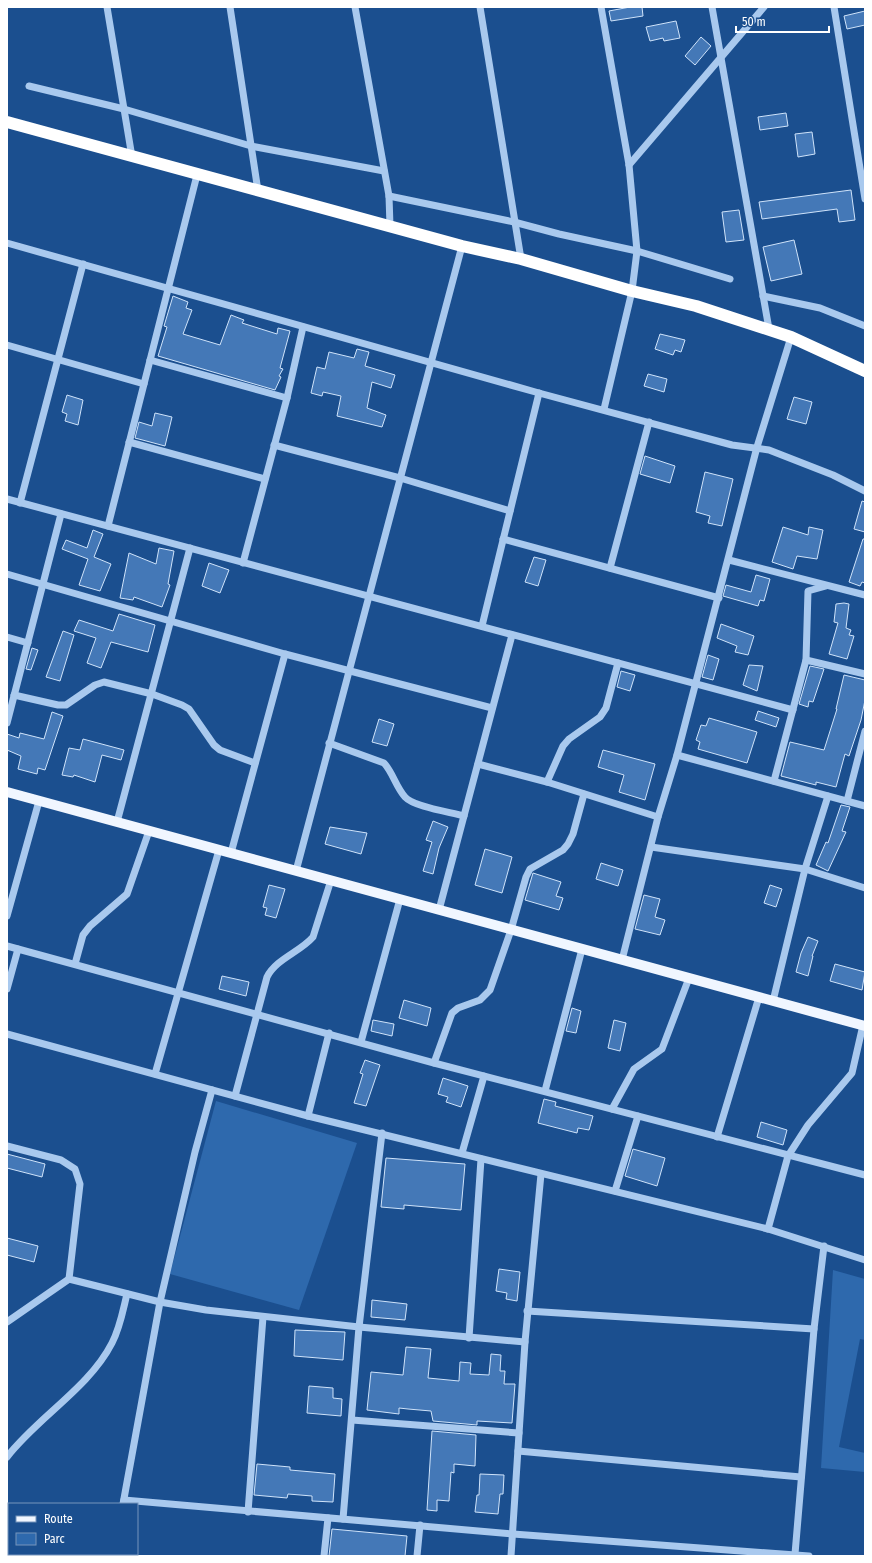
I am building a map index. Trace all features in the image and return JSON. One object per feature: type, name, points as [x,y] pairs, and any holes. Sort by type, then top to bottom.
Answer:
[{"type":"highway","points":[[7,124],[632,291],[696,306],[791,337],[865,372]]},
{"type":"main road","points":[[7,792],[864,1026]]},
{"type":"street","points":[[107,7],[132,157]]},
{"type":"street","points":[[230,7],[258,191]]},
{"type":"street","points":[[355,7],[389,196],[390,226]]},
{"type":"street","points":[[480,7],[520,260]]},
{"type":"street","points":[[600,7],[629,165],[637,251],[632,291],[604,409]]},
{"type":"street","points":[[712,7],[769,329]]},
{"type":"street","points":[[629,165],[764,7]]},
{"type":"street","points":[[834,7],[865,199]]},
{"type":"street","points":[[29,86],[124,109],[251,146],[384,171]]},
{"type":"street","points":[[108,526],[197,175]]},
{"type":"street","points":[[389,196],[514,222],[637,251],[730,279]]},
{"type":"street","points":[[7,243],[168,287],[303,327],[539,393],[604,409],[732,445],[757,447],[833,475],[865,491]]},
{"type":"street","points":[[296,871],[462,246]]},
{"type":"street","points":[[20,503],[83,264]]},
{"type":"street","points":[[763,296],[820,308],[865,326]]},
{"type":"street","points":[[243,563],[287,398],[303,327]]},
{"type":"street","points":[[622,960],[658,817],[677,755],[729,560],[757,447],[791,337]]},
{"type":"street","points":[[7,345],[144,384]]},
{"type":"street","points":[[150,360],[287,398]]},
{"type":"street","points":[[482,626],[539,393]]},
{"type":"street","points":[[610,568],[649,422]]},
{"type":"street","points":[[129,442],[265,479]]},
{"type":"street","points":[[274,445],[400,478],[510,511]]},
{"type":"street","points":[[7,499],[793,710]]},
{"type":"street","points":[[7,723],[61,514]]},
{"type":"street","points":[[503,539],[719,598]]},
{"type":"street","points":[[117,822],[190,548]]},
{"type":"street","points":[[729,560],[865,595]]},
{"type":"street","points":[[7,574],[285,654],[349,669],[492,708]]},
{"type":"street","points":[[774,781],[806,660],[808,591],[826,586]]},
{"type":"street","points":[[439,910],[512,635]]},
{"type":"street","points":[[7,637],[28,642]]},
{"type":"street","points":[[231,853],[285,654]]},
{"type":"street","points":[[806,660],[865,674]]},
{"type":"street","points":[[547,782],[563,746],[569,739],[600,717],[606,708],[618,663]]},
{"type":"street","points":[[14,695],[58,705],[66,705],[95,686],[104,682],[152,694],[189,709],[214,745],[220,750],[256,763]]},
{"type":"street","points":[[846,801],[865,731]]},
{"type":"street","points":[[330,743],[384,763],[390,770],[405,798],[464,816]]},
{"type":"street","points":[[677,755],[865,806]]},
{"type":"street","points":[[478,764],[547,782],[658,817]]},
{"type":"street","points":[[434,1063],[452,1013],[458,1008],[480,1000],[490,990],[511,930],[526,877],[530,869],[563,850],[568,844],[573,834],[584,794]]},
{"type":"street","points":[[773,1001],[805,869],[828,796]]},
{"type":"street","points":[[7,916],[39,801]]},
{"type":"street","points":[[75,964],[83,935],[90,926],[127,894],[149,831]]},
{"type":"street","points":[[651,847],[805,869],[865,888]]},
{"type":"street","points":[[155,1074],[219,850]]},
{"type":"street","points":[[235,1096],[271,970],[307,944],[313,937],[331,880]]},
{"type":"street","points":[[361,1042],[400,899]]},
{"type":"street","points":[[7,946],[434,1063],[865,1175]]},
{"type":"street","points":[[7,989],[18,949]]},
{"type":"street","points":[[545,1091],[582,949]]},
{"type":"street","points":[[612,1109],[634,1068],[662,1049],[689,978]]},
{"type":"street","points":[[717,1137],[759,997]]},
{"type":"street","points":[[768,1229],[788,1156],[808,1125],[852,1074],[864,1026]]},
{"type":"street","points":[[308,1116],[329,1033]]},
{"type":"street","points":[[7,1034],[308,1116],[768,1229],[865,1260]]},
{"type":"street","points":[[462,1153],[484,1076]]},
{"type":"street","points":[[136,1503],[124,1502],[160,1302],[193,1159],[212,1090]]},
{"type":"street","points":[[615,1191],[638,1116]]},
{"type":"street","points":[[343,1519],[359,1327],[382,1133]]},
{"type":"street","points":[[7,1146],[61,1160],[75,1169],[80,1184],[69,1279],[7,1322]]},
{"type":"street","points":[[470,1338],[481,1159]]},
{"type":"street","points":[[511,1556],[527,1311],[541,1174]]},
{"type":"street","points":[[795,1554],[814,1329],[824,1246]]},
{"type":"street","points":[[69,1279],[160,1302],[263,1317],[470,1338],[525,1342]]},
{"type":"street","points":[[7,1457],[22,1438],[80,1385],[96,1366],[112,1344],[119,1326],[126,1294]]},
{"type":"street","points":[[527,1311],[814,1329]]},
{"type":"street","points":[[248,1512],[263,1317]]},
{"type":"street","points":[[352,1420],[519,1433]]},
{"type":"street","points":[[518,1451],[801,1477]]},
{"type":"street","points":[[138,1503],[420,1525],[513,1534],[809,1556]]},
{"type":"street","points":[[324,1556],[328,1518]]},
{"type":"street","points":[[417,1556],[420,1525]]},
{"type":"green space","points":[[216,1101],[357,1143],[299,1310],[170,1274]]},
{"type":"green space","points":[[833,1270],[865,1279],[865,1340],[860,1339],[839,1447],[865,1453],[865,1472],[821,1468]]},
{"type":"building","points":[[630,7],[642,7],[643,16],[611,21],[609,11]]},
{"type":"building","points":[[865,11],[865,25],[847,29],[844,16]]},
{"type":"building","points":[[676,21],[680,38],[664,41],[663,38],[650,41],[646,27]]},
{"type":"building","points":[[701,37],[711,46],[695,65],[685,56]]},
{"type":"building","points":[[786,113],[788,126],[760,130],[758,117]]},
{"type":"building","points":[[812,132],[815,154],[798,157],[795,134]]},
{"type":"building","points":[[851,190],[855,220],[839,222],[837,209],[762,219],[759,202]]},
{"type":"building","points":[[739,210],[744,240],[726,242],[722,212]]},
{"type":"building","points":[[794,240],[802,274],[771,281],[763,247]]},
{"type":"building","points":[[173,296],[188,302],[186,308],[192,310],[183,334],[220,345],[231,315],[244,320],[242,323],[277,334],[278,328],[290,331],[280,368],[283,369],[279,376],[281,377],[275,390],[158,356],[167,327],[164,326]]},
{"type":"building","points":[[660,334],[685,340],[681,352],[675,350],[673,355],[655,349]]},
{"type":"building","points":[[357,349],[369,352],[365,366],[395,375],[391,388],[372,382],[367,408],[386,415],[382,427],[337,416],[341,396],[323,392],[322,396],[311,393],[317,367],[325,369],[329,352],[354,358]]},
{"type":"building","points":[[648,374],[667,379],[664,392],[644,386]]},
{"type":"building","points":[[67,395],[83,400],[78,425],[65,421],[67,414],[62,412]]},
{"type":"building","points":[[794,397],[812,402],[806,424],[787,419]]},
{"type":"building","points":[[155,413],[172,417],[165,446],[135,438],[139,422],[152,426]]},
{"type":"building","points":[[645,456],[675,466],[670,483],[640,474]]},
{"type":"building","points":[[705,472],[733,479],[722,526],[708,523],[710,516],[696,512]]},
{"type":"building","points":[[862,501],[865,502],[865,532],[854,529]]},
{"type":"building","points":[[783,527],[808,535],[809,527],[823,530],[817,559],[797,556],[793,569],[772,562]]},
{"type":"building","points":[[93,530],[103,534],[94,557],[111,564],[100,591],[79,585],[88,559],[62,549],[66,540],[87,548]]},
{"type":"building","points":[[863,539],[865,539],[865,583],[862,582],[860,586],[849,582]]},
{"type":"building","points":[[159,548],[174,551],[168,584],[170,585],[162,607],[134,597],[133,600],[120,598],[129,553],[156,564]]},
{"type":"building","points":[[534,557],[546,560],[538,586],[525,582]]},
{"type":"building","points":[[209,563],[229,570],[220,593],[202,586]]},
{"type":"building","points":[[756,575],[770,579],[764,601],[760,600],[758,606],[723,596],[726,585],[751,592]]},
{"type":"building","points":[[836,604],[849,604],[846,628],[851,630],[849,635],[854,636],[847,659],[829,654],[838,623],[834,622]]},
{"type":"building","points":[[119,614],[155,625],[148,652],[111,642],[101,668],[87,663],[96,638],[74,631],[79,620],[113,631]]},
{"type":"building","points":[[721,624],[754,636],[748,655],[735,652],[737,646],[717,638]]},
{"type":"building","points":[[63,631],[74,635],[60,681],[46,677]]},
{"type":"building","points":[[32,648],[38,650],[31,670],[26,669]]},
{"type":"building","points":[[708,655],[719,659],[713,680],[702,677]]},
{"type":"building","points":[[749,665],[763,666],[757,691],[743,685]]},
{"type":"building","points":[[810,666],[824,669],[813,702],[809,701],[808,707],[799,704]]},
{"type":"building","points":[[621,671],[635,675],[630,691],[617,687]]},
{"type":"building","points":[[844,675],[865,680],[865,700],[861,720],[849,756],[845,754],[836,787],[816,782],[816,785],[781,776],[790,742],[824,750],[837,709]]},
{"type":"building","points":[[758,711],[779,718],[776,727],[755,720]]},
{"type":"building","points":[[52,712],[63,716],[45,770],[38,768],[37,774],[18,769],[21,756],[7,750],[7,734],[19,738],[20,733],[44,739]]},
{"type":"building","points":[[709,718],[757,732],[747,763],[698,749],[700,742],[696,740],[701,725],[706,726]]},
{"type":"building","points":[[379,719],[394,724],[387,746],[372,742]]},
{"type":"building","points":[[83,739],[124,750],[121,760],[102,755],[95,782],[74,775],[73,777],[62,775],[69,748],[80,750]]},
{"type":"building","points":[[603,750],[655,764],[645,800],[619,792],[624,775],[598,767]]},
{"type":"building","points":[[841,805],[850,807],[842,831],[846,832],[828,871],[816,865],[826,842],[828,843]]},
{"type":"building","points":[[433,821],[448,827],[439,848],[433,874],[423,871],[432,842],[426,840]]},
{"type":"building","points":[[330,827],[367,833],[361,854],[325,844]]},
{"type":"building","points":[[485,849],[512,857],[502,893],[475,885]]},
{"type":"building","points":[[601,863],[623,870],[618,886],[596,879]]},
{"type":"building","points":[[533,873],[561,882],[556,896],[563,898],[559,910],[525,900]]},
{"type":"building","points":[[269,885],[285,889],[276,918],[265,915],[267,908],[263,907]]},
{"type":"building","points":[[770,885],[782,889],[776,907],[764,903]]},
{"type":"building","points":[[644,895],[660,899],[655,917],[665,920],[660,935],[635,929]]},
{"type":"building","points":[[808,937],[818,941],[812,956],[808,976],[796,972],[801,953]]},
{"type":"building","points":[[835,964],[865,972],[862,990],[830,981]]},
{"type":"building","points":[[222,976],[249,982],[246,996],[219,989]]},
{"type":"building","points":[[404,1000],[431,1008],[427,1026],[399,1018]]},
{"type":"building","points":[[572,1008],[581,1011],[576,1033],[566,1031]]},
{"type":"building","points":[[373,1020],[394,1024],[392,1036],[371,1031]]},
{"type":"building","points":[[614,1020],[626,1023],[620,1051],[608,1048]]},
{"type":"building","points":[[365,1060],[380,1065],[366,1106],[354,1103],[363,1074],[360,1073]]},
{"type":"building","points":[[443,1078],[468,1086],[461,1107],[446,1102],[448,1097],[438,1094]]},
{"type":"building","points":[[544,1099],[556,1102],[555,1106],[593,1116],[589,1130],[578,1128],[577,1133],[538,1123]]},
{"type":"building","points":[[761,1122],[787,1130],[783,1145],[757,1137]]},
{"type":"building","points":[[633,1149],[665,1158],[657,1186],[625,1176]]},
{"type":"building","points":[[7,1154],[45,1164],[42,1177],[7,1168]]},
{"type":"building","points":[[386,1158],[465,1164],[461,1210],[404,1205],[404,1209],[381,1207]]},
{"type":"building","points":[[7,1238],[38,1246],[34,1262],[7,1255]]},
{"type":"building","points":[[499,1269],[520,1272],[517,1301],[506,1299],[507,1293],[496,1291]]},
{"type":"building","points":[[372,1300],[407,1304],[405,1320],[371,1317]]},
{"type":"building","points":[[295,1330],[345,1332],[343,1360],[294,1356]]},
{"type":"building","points":[[406,1347],[431,1349],[428,1378],[459,1381],[460,1362],[471,1363],[470,1374],[489,1375],[491,1354],[501,1355],[500,1371],[505,1371],[504,1384],[515,1384],[512,1423],[477,1421],[477,1425],[433,1421],[431,1411],[399,1408],[399,1414],[367,1410],[371,1372],[403,1375]]},
{"type":"building","points":[[309,1386],[333,1388],[333,1398],[342,1399],[341,1416],[307,1413]]},
{"type":"building","points":[[432,1431],[476,1435],[475,1466],[454,1464],[454,1473],[451,1472],[449,1501],[437,1500],[437,1511],[427,1510]]},
{"type":"building","points":[[257,1464],[290,1467],[290,1470],[335,1474],[333,1502],[312,1501],[312,1496],[288,1494],[287,1498],[254,1495]]},
{"type":"building","points":[[480,1474],[504,1475],[503,1494],[500,1494],[498,1514],[475,1512],[477,1495],[479,1495]]},
{"type":"building","points":[[332,1529],[407,1536],[405,1556],[329,1556]]}]
